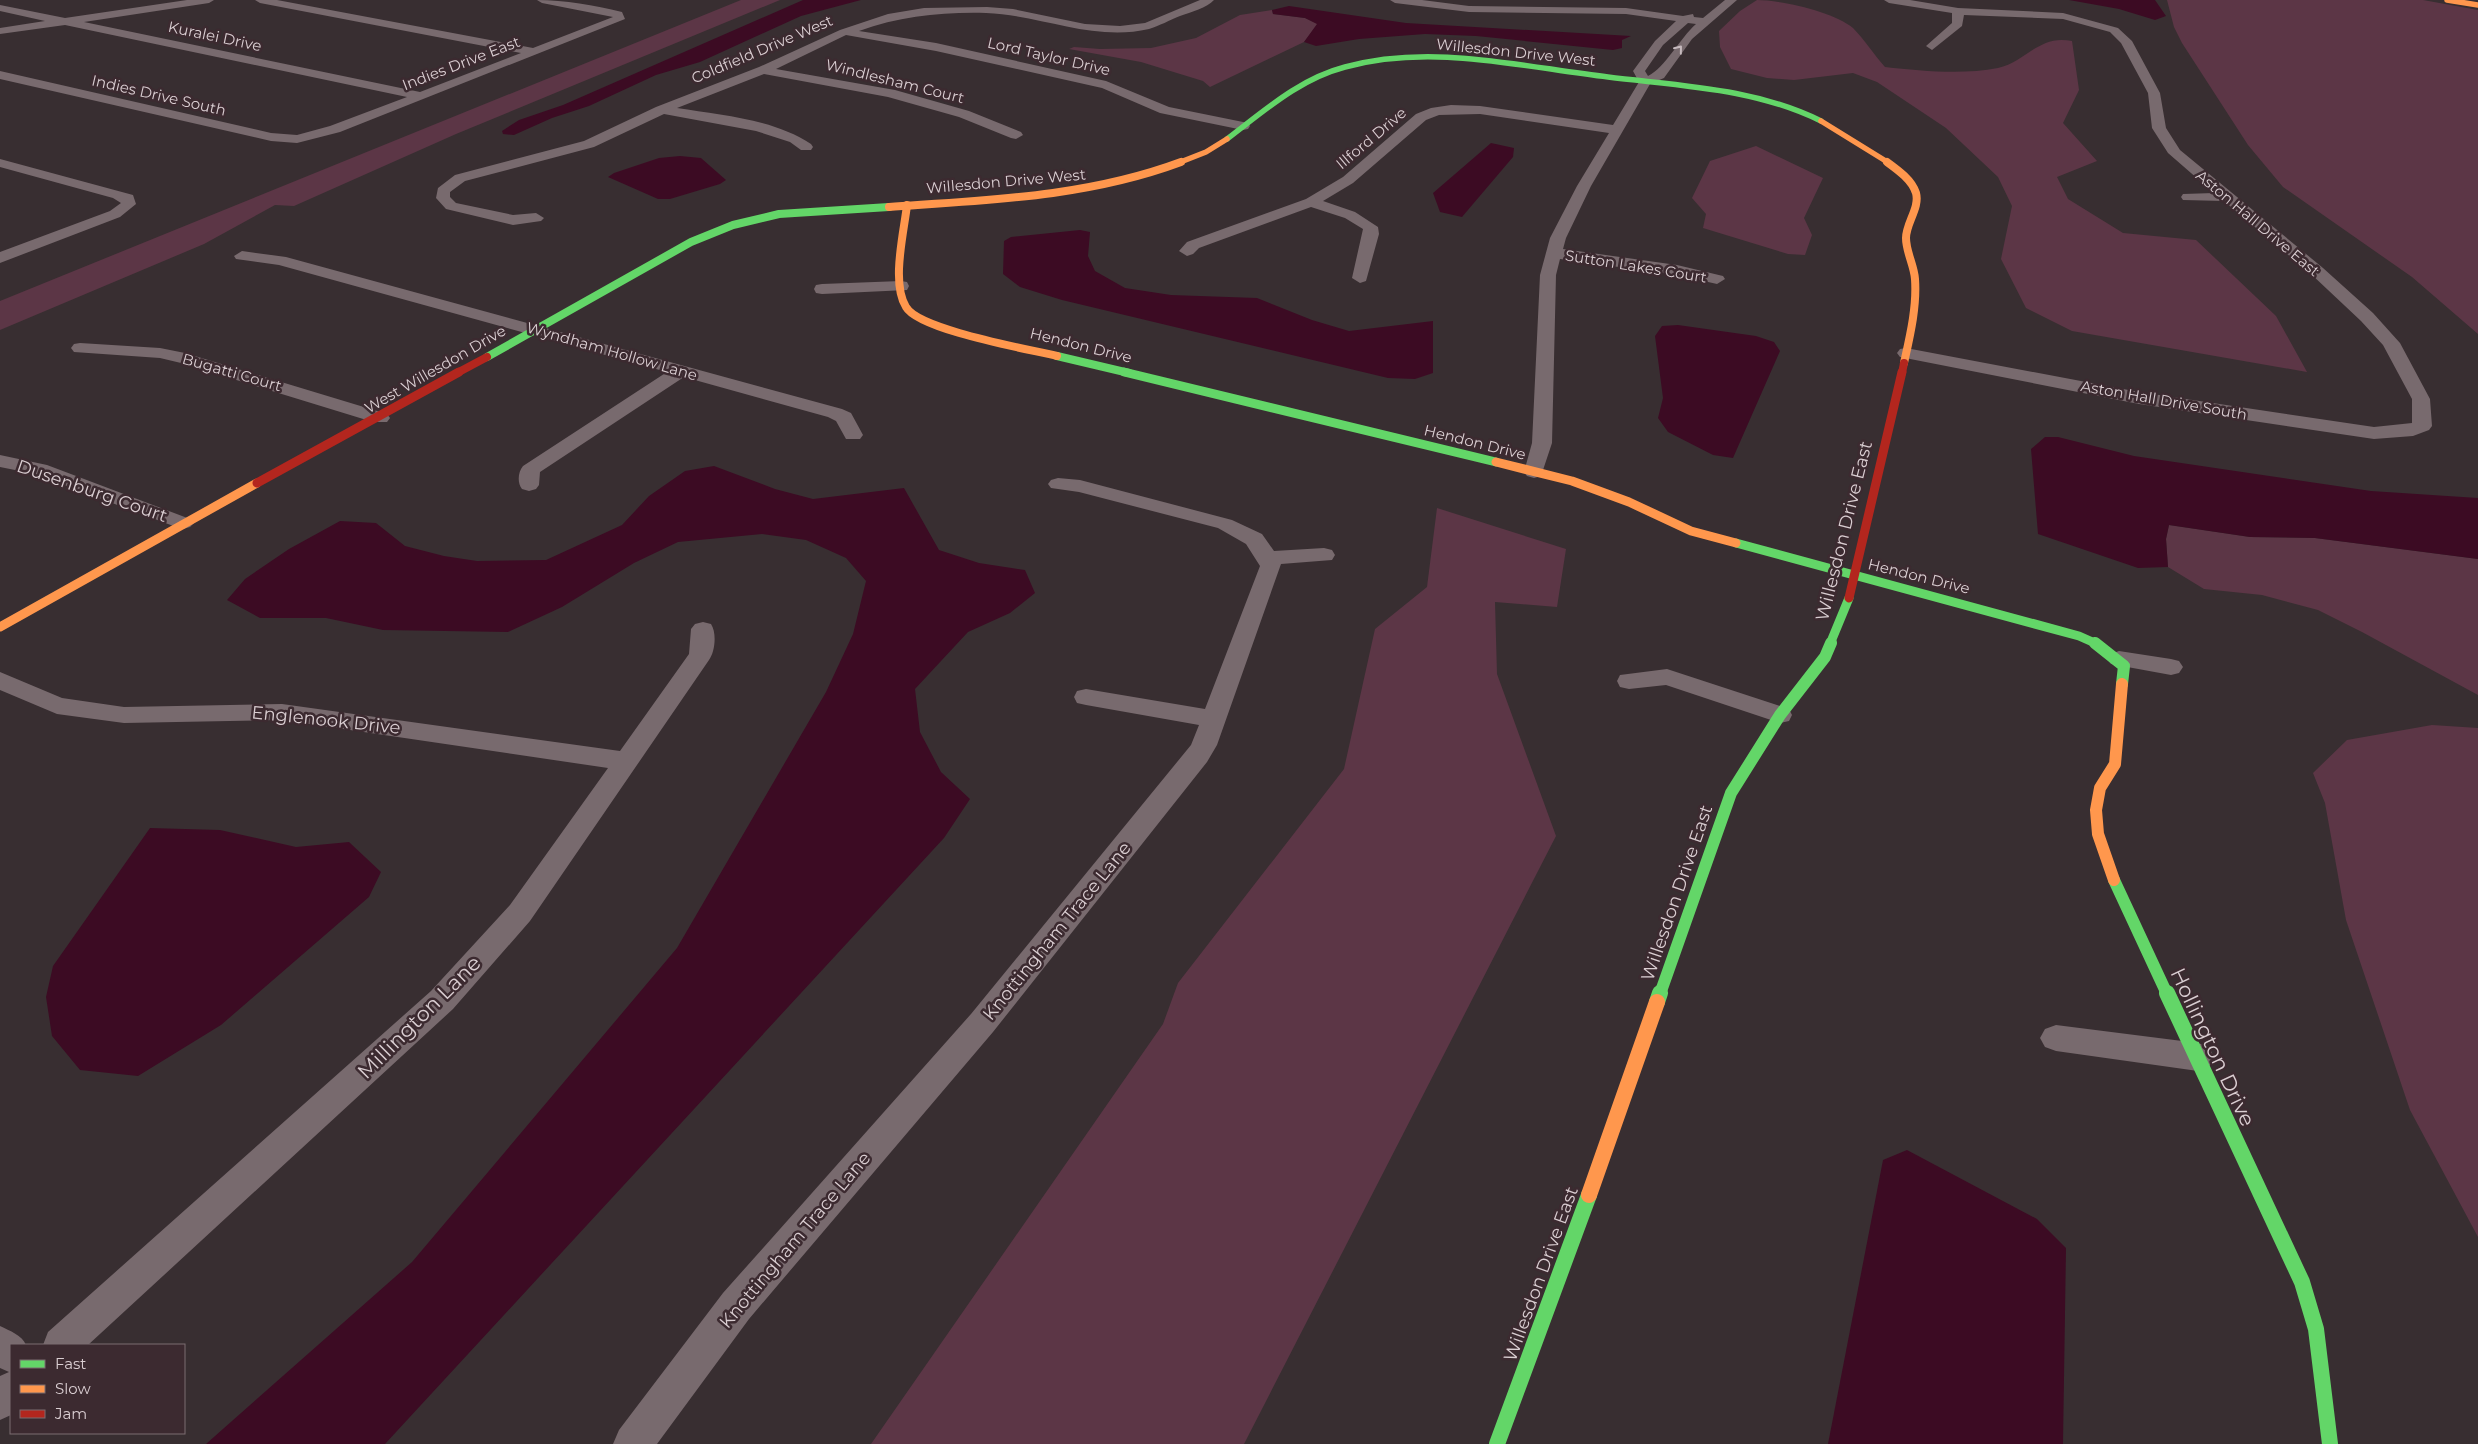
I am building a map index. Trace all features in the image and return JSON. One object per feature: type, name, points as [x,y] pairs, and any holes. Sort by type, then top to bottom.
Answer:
[{"type":"main road","points":[[2447,0],[2478,5]]},
{"type":"main road","name":"Willesdon Drive West","points":[[907,205],[1029,197],[1117,184],[1185,161],[1217,146],[1242,126],[1319,75],[1354,65],[1388,60],[1428,58],[1468,60],[1645,82]]},
{"type":"main road","name":"Willesdon Drive East","points":[[1497,1444],[1547,1312],[1730,793],[1780,715],[1825,657],[1839,624],[1854,576],[1906,353],[1915,298],[1915,278],[1906,237],[1916,206],[1916,192],[1904,175],[1886,160],[1814,117],[1784,104],[1733,93],[1645,82]]},
{"type":"main road","name":"Hendon Drive","points":[[907,205],[901,286],[906,309],[917,318],[932,325],[1572,481],[1608,494],[1691,531],[2046,626],[2095,641],[2114,653],[2122,663]]},
{"type":"main road","name":"West Willesdon Drive","points":[[0,627],[183,523],[380,418],[691,242],[733,224],[796,212],[907,205]]},
{"type":"main road","name":"Hollington Drive","points":[[2122,663],[2115,764],[2100,788],[2096,810],[2098,834],[2110,871],[2302,1282],[2316,1329],[2330,1444]]},
{"type":"street","points":[[0,25],[173,0]]},
{"type":"street","points":[[0,31],[209,0]]},
{"type":"street","points":[[260,0],[534,52]]},
{"type":"street","name":"Indies Drive East","points":[[311,137],[423,96],[619,19],[619,16],[610,12],[542,0]]},
{"type":"street","name":"Coldfield Drive West","points":[[536,218],[513,220],[451,206],[443,198],[443,191],[460,178],[589,144],[661,110],[763,70],[874,20],[917,12],[968,9],[1013,12],[1085,27],[1120,29],[1147,26],[1209,0]]},
{"type":"street","points":[[1395,0],[1452,7],[1508,5],[1612,10],[1704,22]]},
{"type":"street","points":[[1534,472],[1542,443],[1548,275],[1556,253],[1558,238],[1584,186],[1645,82],[1660,75],[1676,52],[1704,22],[1732,0]]},
{"type":"street","name":"Aston Hall Drive East","points":[[1889,0],[1958,11],[2051,14],[2094,23],[2114,30],[2126,41],[2154,93],[2159,128],[2175,153],[2317,271],[2367,317],[2391,343],[2421,399],[2422,426]]},
{"type":"street","points":[[1013,12],[1036,2]]},
{"type":"street","name":"Kuralei Drive","points":[[0,8],[423,96]]},
{"type":"street","points":[[1645,82],[1639,71],[1659,44],[1684,19],[1697,10]]},
{"type":"street","points":[[1932,46],[1958,24],[1958,11]]},
{"type":"street","name":"Lord Taylor Drive","points":[[844,32],[936,47],[1096,83],[1116,88],[1165,110],[1242,126]]},
{"type":"street","name":"Windlesham Court","points":[[763,70],[890,93],[964,114],[1016,135]]},
{"type":"street","name":"Indies Drive South","points":[[0,75],[285,140],[311,137]]},
{"type":"street","points":[[661,110],[771,132],[800,141],[806,147]]},
{"type":"street","name":"Illford Drive","points":[[1187,251],[1193,245],[1311,202],[1348,180],[1421,117],[1443,110],[1480,110],[1618,130]]},
{"type":"street","points":[[0,163],[128,198],[129,204],[115,214],[0,258]]},
{"type":"street","points":[[2188,197],[2227,197]]},
{"type":"street","points":[[1311,202],[1350,215],[1370,227],[1371,234],[1360,278]]},
{"type":"street","name":"Sutton Lakes Court","points":[[1556,253],[1677,270],[1717,279]]},
{"type":"street","name":"Wyndham Hollow Lane","points":[[242,256],[280,260],[683,370],[844,417],[852,435]]},
{"type":"street","points":[[822,289],[901,286]]},
{"type":"street","name":"Bugatti Court","points":[[80,348],[160,353],[185,358],[380,418]]},
{"type":"street","name":"Aston Hall Drive South","points":[[1906,353],[2139,398],[2364,432],[2396,432],[2422,426]]},
{"type":"street","points":[[529,485],[530,470],[683,370]]},
{"type":"street","name":"Dusenburg Court","points":[[0,461],[40,469],[183,523]]},
{"type":"street","points":[[1058,484],[1080,486],[1226,524],[1248,534],[1262,544],[1267,558],[1324,555]]},
{"type":"street","name":"Knottingham Trace Lane","points":[[633,1444],[736,1306],[982,1023],[1198,756],[1271,566],[1267,558]]},
{"type":"street","name":"Millington Lane","points":[[62,1344],[442,1000],[520,913],[701,655],[703,629]]},
{"type":"street","points":[[2122,663],[2171,666]]},
{"type":"street","points":[[1629,681],[1667,677],[1780,715]]},
{"type":"street","name":"Englenook Drive","points":[[0,680],[57,706],[124,715],[282,712],[625,761]]},
{"type":"street","points":[[1086,697],[1213,719]]},
{"type":"street","points":[[2056,1038],[2198,1057]]},
{"type":"street","points":[[0,1345],[10,1353]]},
{"type":"street","points":[[0,1401],[10,1391]]},
{"type":"shaded area","points":[[741,0],[780,0],[456,134],[294,206],[275,205],[204,244],[0,330],[0,301]]},
{"type":"shaded area","points":[[803,0],[861,0],[801,16],[700,62],[656,75],[589,106],[552,118],[514,135],[503,134],[502,131],[519,120],[563,105]]},
{"type":"shaded area","points":[[1757,0],[1780,2],[1807,8],[1845,22],[1853,28],[1885,67],[1942,72],[1985,70],[2008,65],[2050,41],[2072,41],[2079,90],[2063,123],[2097,161],[2057,177],[2068,199],[2123,233],[2196,240],[2276,316],[2307,372],[2072,331],[2026,308],[2001,259],[2012,206],[1998,177],[1946,128],[1877,82],[1853,73],[1794,80],[1767,78],[1731,69],[1720,47],[1719,31],[1740,11]]},
{"type":"shaded area","points":[[2069,0],[2155,0],[2166,16],[2155,20],[2119,9]]},
{"type":"shaded area","points":[[2167,0],[2423,0],[2478,10],[2478,334],[2412,277],[2283,187],[2248,145],[2182,43],[2174,27]]},
{"type":"shaded area","points":[[1289,6],[1406,23],[1631,36],[1622,40],[1622,48],[1613,50],[1476,36],[1425,34],[1359,39],[1316,46],[1304,42],[1317,24],[1305,18],[1273,14],[1272,10]]},
{"type":"shaded area","points":[[1272,10],[1273,14],[1305,18],[1318,24],[1304,42],[1210,87],[1203,81],[1141,62],[1069,49],[1074,47],[1100,49],[1151,48],[1196,38],[1240,15]]},
{"type":"shaded area","points":[[1491,143],[1514,148],[1513,157],[1462,217],[1440,212],[1433,193]]},
{"type":"shaded area","points":[[1756,146],[1823,178],[1804,218],[1812,235],[1805,255],[1788,254],[1703,228],[1706,214],[1692,198],[1710,161]]},
{"type":"shaded area","points":[[680,156],[701,158],[726,180],[720,184],[670,199],[658,199],[608,177],[614,173],[659,158]]},
{"type":"shaded area","points":[[1080,230],[1090,232],[1088,256],[1095,271],[1125,288],[1171,295],[1257,298],[1312,320],[1349,331],[1433,321],[1433,373],[1415,379],[1388,378],[1062,300],[1020,287],[1003,274],[1004,241],[1011,237]]},
{"type":"shaded area","points":[[1678,325],[1756,336],[1774,342],[1780,351],[1733,458],[1713,455],[1668,432],[1658,418],[1663,398],[1655,336],[1662,326]]},
{"type":"shaded area","points":[[2045,437],[2058,437],[2134,456],[2371,491],[2478,498],[2478,559],[2315,538],[2250,537],[2169,525],[2166,539],[2168,567],[2138,568],[2038,534],[2031,449]]},
{"type":"shaded area","points":[[714,466],[775,489],[813,499],[904,488],[939,550],[979,563],[1025,570],[1035,593],[1010,613],[968,632],[915,689],[920,732],[941,772],[970,799],[944,838],[385,1444],[206,1444],[412,1262],[677,948],[826,692],[853,634],[866,581],[846,558],[806,540],[762,534],[678,542],[634,563],[562,607],[508,632],[383,630],[326,618],[260,618],[227,600],[245,579],[289,549],[340,521],[376,523],[405,546],[444,556],[477,561],[546,560],[622,525],[649,496],[685,471]]},
{"type":"shaded area","points":[[1437,508],[1566,549],[1557,607],[1495,602],[1497,674],[1556,836],[1244,1444],[871,1444],[1163,1024],[1178,983],[1344,769],[1375,629],[1427,587]]},
{"type":"shaded area","points":[[2169,525],[2250,537],[2315,538],[2478,559],[2478,695],[2318,610],[2262,595],[2204,589],[2168,567],[2166,539]]},
{"type":"shaded area","points":[[2432,725],[2478,728],[2478,1237],[2410,1110],[2346,920],[2325,803],[2313,773],[2347,740]]},
{"type":"shaded area","points":[[150,828],[220,830],[296,847],[349,842],[381,872],[369,897],[221,1025],[138,1076],[80,1070],[52,1036],[46,997],[53,966]]},
{"type":"shaded area","points":[[1907,1150],[2037,1219],[2066,1248],[2063,1444],[1828,1444],[1883,1160]]},
{"type":"traffic: fast","points":[[1227,139],[1272,104],[1320,75],[1360,63],[1418,57],[1516,64],[1607,77],[1717,89],[1773,101],[1821,121]]},
{"type":"traffic: fast","points":[[487,357],[691,242],[733,225],[779,214],[889,207]]},
{"type":"traffic: fast","points":[[1057,356],[1496,462]]},
{"type":"traffic: fast","points":[[1736,543],[2079,636],[2103,648],[2124,666],[2122,684]]},
{"type":"traffic: fast","points":[[1657,1002],[1731,793],[1780,715],[1825,657],[1849,598]]},
{"type":"traffic: fast","points":[[2114,880],[2302,1282],[2316,1329],[2330,1444]]},
{"type":"traffic: fast","points":[[1497,1444],[1589,1195]]},
{"type":"traffic: slow","points":[[2447,0],[2478,5]]},
{"type":"traffic: slow","points":[[1821,121],[1890,164],[1912,185],[1916,194],[1915,206],[1906,238],[1914,274],[1915,300],[1904,363]]},
{"type":"traffic: slow","points":[[889,207],[1030,197],[1100,187],[1183,162],[1206,152],[1227,139]]},
{"type":"traffic: slow","points":[[907,205],[900,272],[902,298],[906,308],[914,316],[951,330],[1057,356]]},
{"type":"traffic: slow","points":[[1496,462],[1572,481],[1629,502],[1691,531],[1736,543]]},
{"type":"traffic: slow","points":[[0,627],[257,483]]},
{"type":"traffic: slow","points":[[2114,880],[2098,834],[2096,810],[2100,788],[2115,764],[2122,684]]},
{"type":"traffic: slow","points":[[1589,1195],[1657,1002]]},
{"type":"traffic: jam","points":[[257,483],[487,357]]},
{"type":"traffic: jam","points":[[1849,598],[1904,363]]}]
